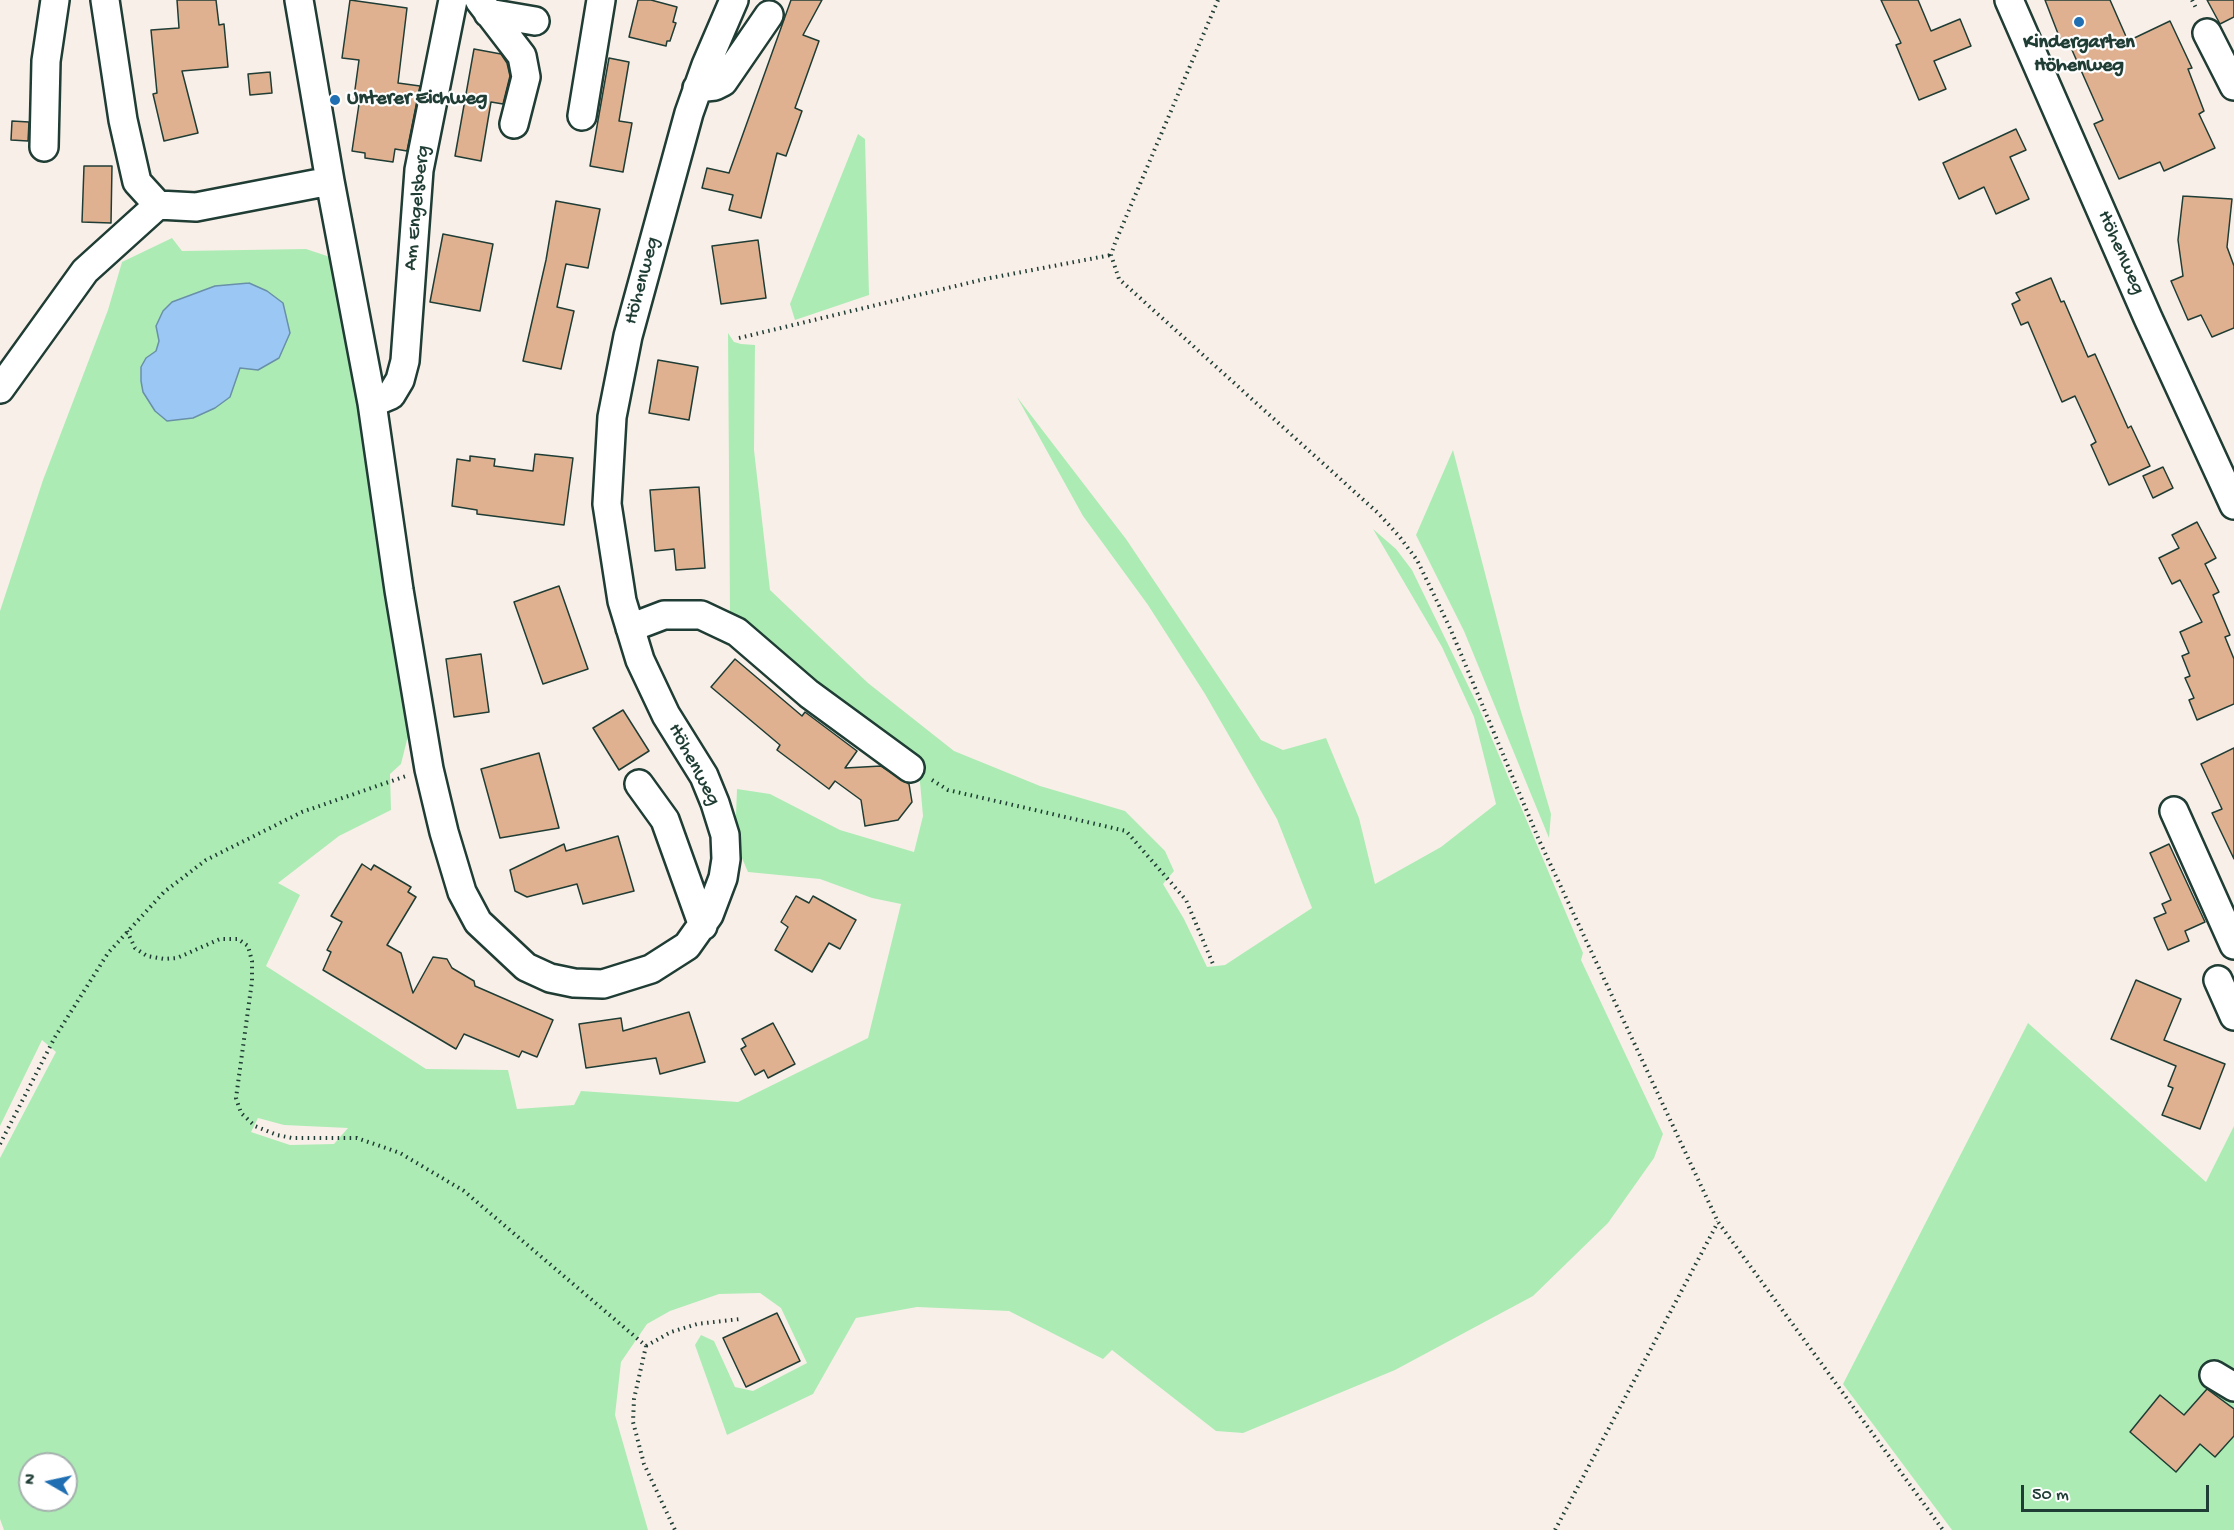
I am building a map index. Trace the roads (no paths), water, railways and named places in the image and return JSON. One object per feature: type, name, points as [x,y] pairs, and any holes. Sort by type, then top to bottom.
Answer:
[{"type":"street","points":[[44,147],[46,61],[55,0]]},
{"type":"street","points":[[105,0],[123,120],[137,182],[158,205],[196,207],[330,181]]},
{"type":"street","name":"Höhenweg","points":[[299,0],[372,403],[399,590],[429,769],[444,832],[462,892],[478,922],[526,967],[550,978],[574,983],[603,984],[651,969],[687,946],[703,926],[723,878],[726,860],[725,835],[716,803],[704,776],[666,715],[640,660],[622,601],[607,504],[612,417],[628,336],[697,88],[734,0]]},
{"type":"street","name":"Am Engelsberg","points":[[372,403],[391,395],[400,380],[405,361],[419,170],[453,0]]},
{"type":"street","points":[[582,116],[601,0]]},
{"type":"street","name":"Höhenweg","points":[[2009,0],[2148,318],[2234,505]]},
{"type":"street","points":[[484,6],[535,21]]},
{"type":"street","points":[[484,6],[522,56],[526,77],[514,124]]},
{"type":"street","points":[[697,88],[715,86],[723,82],[769,15]]},
{"type":"street","points":[[2207,33],[2234,86]]},
{"type":"street","points":[[0,389],[86,271],[158,205]]},
{"type":"street","points":[[630,628],[664,615],[700,615],[737,632],[809,694],[910,768]]},
{"type":"street","points":[[639,784],[665,820],[703,926]]},
{"type":"street","points":[[2174,811],[2234,945]]},
{"type":"street","points":[[2222,979],[2234,1016]]},
{"type":"water","points":[[249,283],[267,291],[283,303],[290,333],[279,358],[258,370],[240,368],[230,397],[215,408],[193,418],[167,421],[155,411],[143,392],[141,381],[141,367],[146,358],[156,351],[159,341],[156,326],[163,311],[172,302],[215,286]]},
{"type":"place","name":"Kindergarten Höhenweg","points":[[2079,22]]},
{"type":"place","name":"Unterer Eichweg","points":[[335,100]]}]
